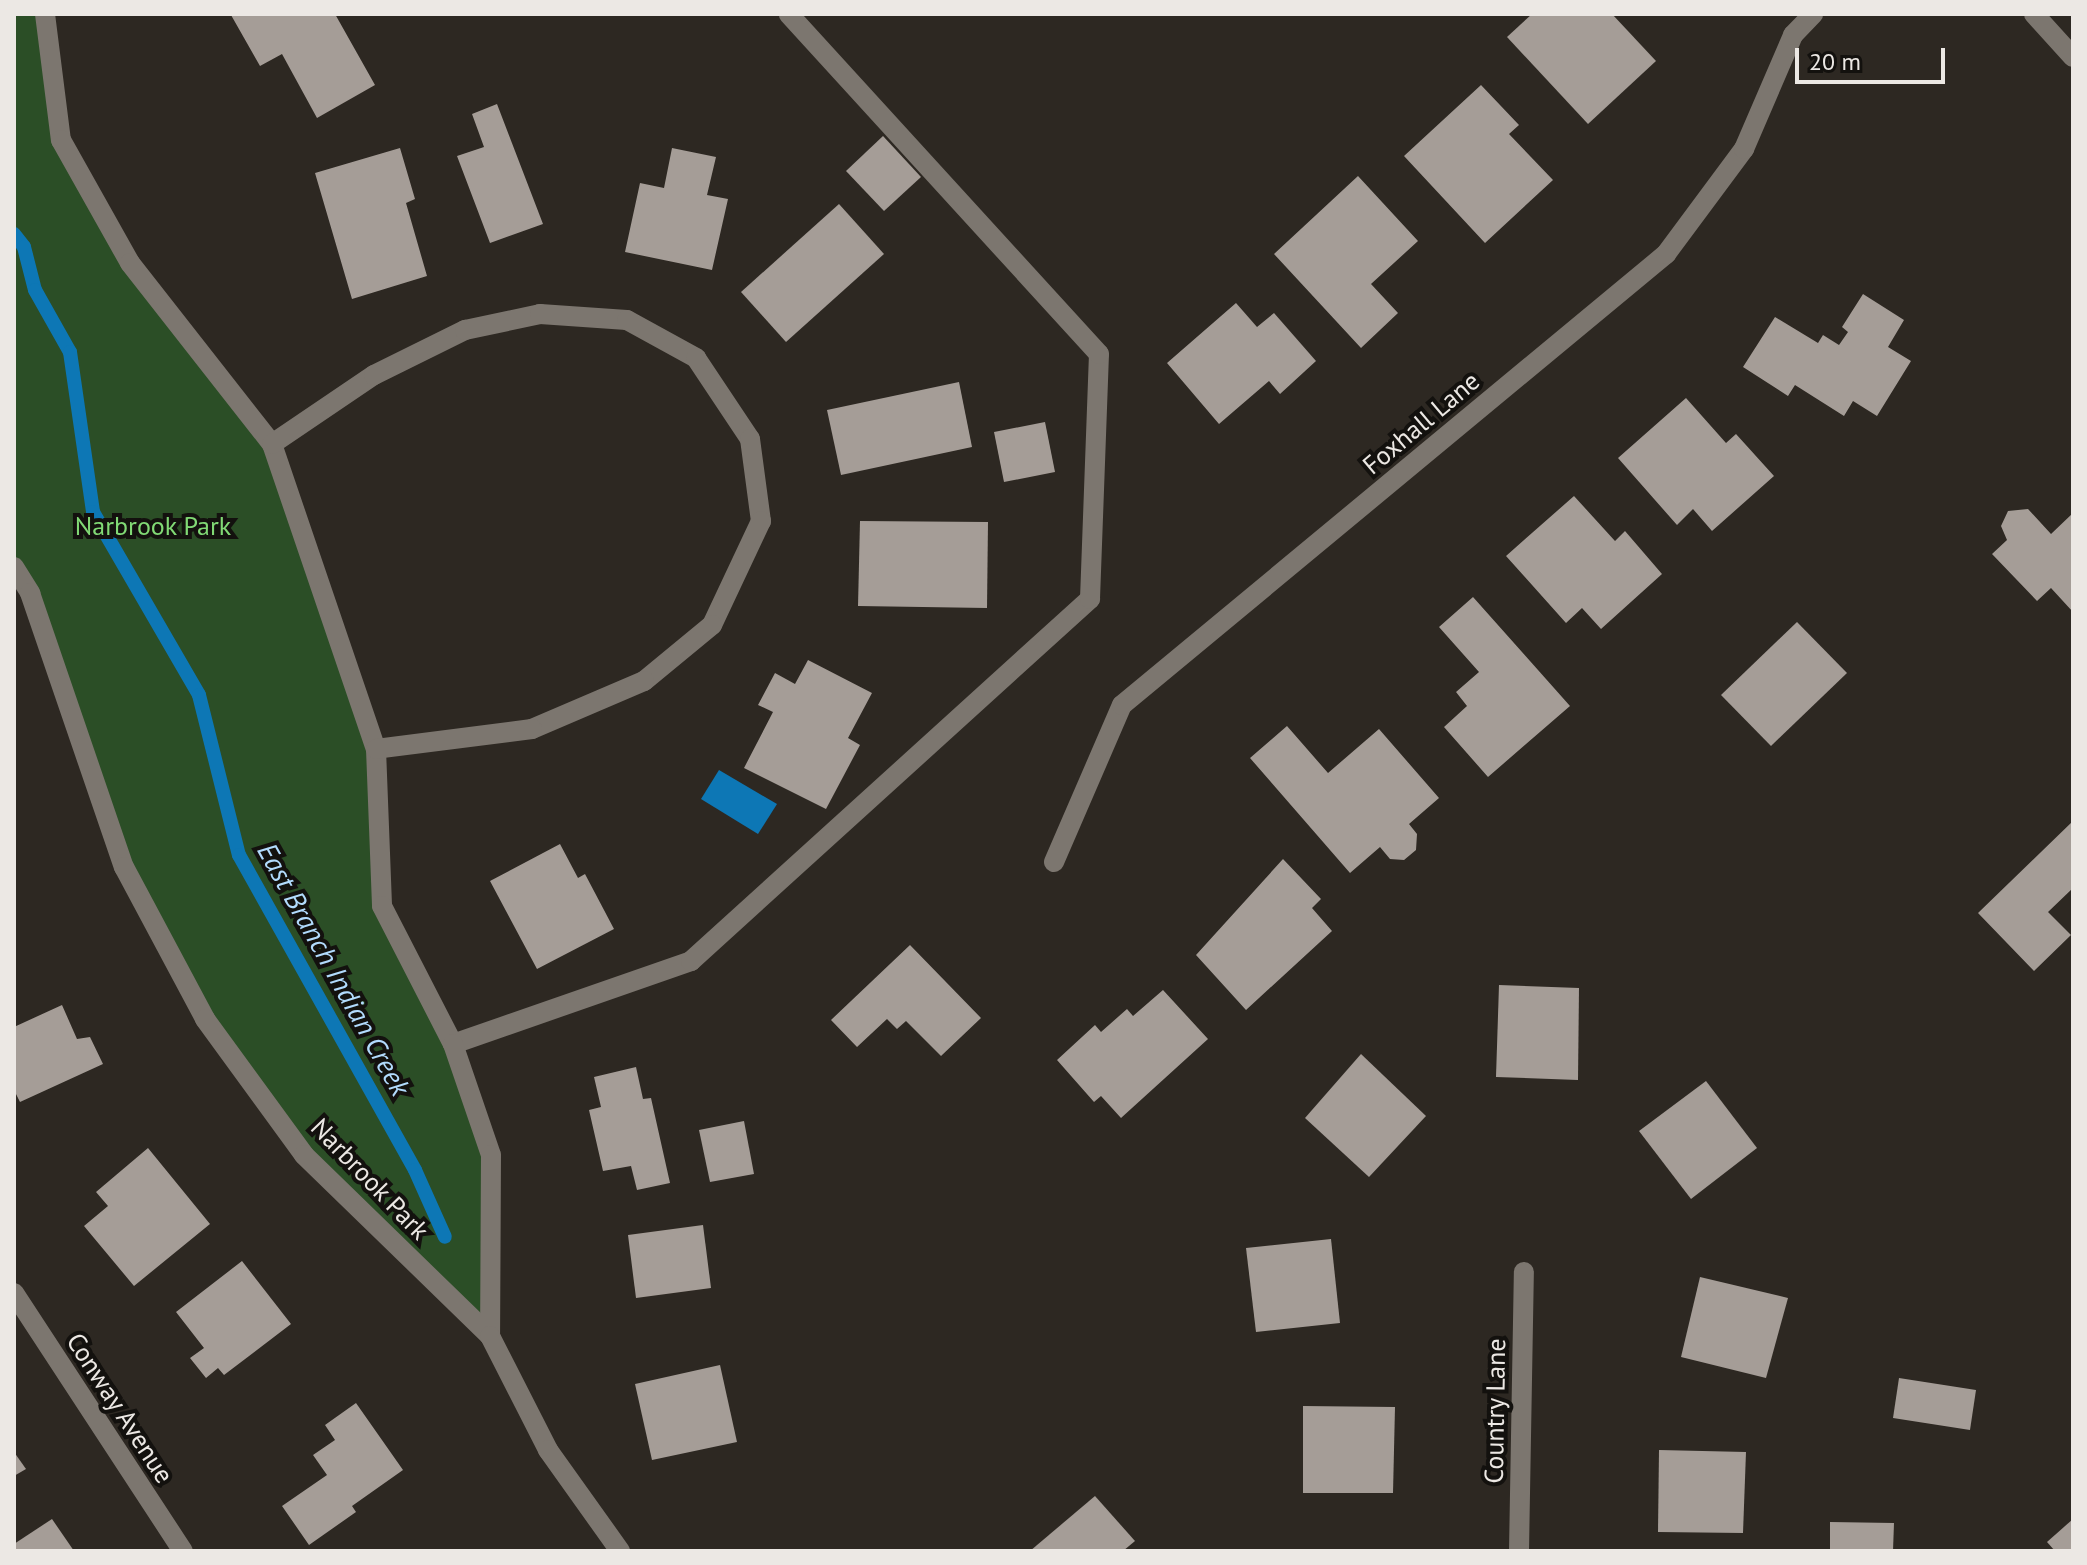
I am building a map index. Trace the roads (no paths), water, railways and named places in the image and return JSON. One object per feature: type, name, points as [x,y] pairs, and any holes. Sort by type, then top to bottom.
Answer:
[{"type":"street","name":"Narbrook Park","points":[[45,14],[61,140],[130,263],[272,444],[376,749],[382,906],[453,1044],[491,1155],[490,1336]]},
{"type":"street","points":[[453,1044],[691,961],[1090,599],[1099,354],[789,14]]},
{"type":"street","name":"Foxhall Lane","points":[[1054,862],[1122,705],[1666,254],[1744,149],[1793,35],[1813,14]]},
{"type":"street","points":[[2034,14],[2073,57]]},
{"type":"street","points":[[272,444],[374,375],[465,330],[540,314],[627,320],[696,358],[750,439],[761,521],[712,625],[701,635],[644,681],[532,729],[376,749]]},
{"type":"street","name":"Narbrook Park","points":[[14,567],[30,593],[124,867],[205,1019],[304,1155],[490,1336],[548,1450],[620,1551]]},
{"type":"street","name":"Country Lane","points":[[1519,1551],[1524,1272]]},
{"type":"street","name":"Conway Avenue","points":[[14,1293],[183,1551]]},
{"type":"water","points":[[719,770],[777,804],[758,834],[701,799]]},
{"type":"waterway","name":"East Branch Indian Creek","points":[[14,234],[24,247],[35,290],[70,352],[93,512],[199,695],[239,855],[415,1170],[445,1237]]}]
